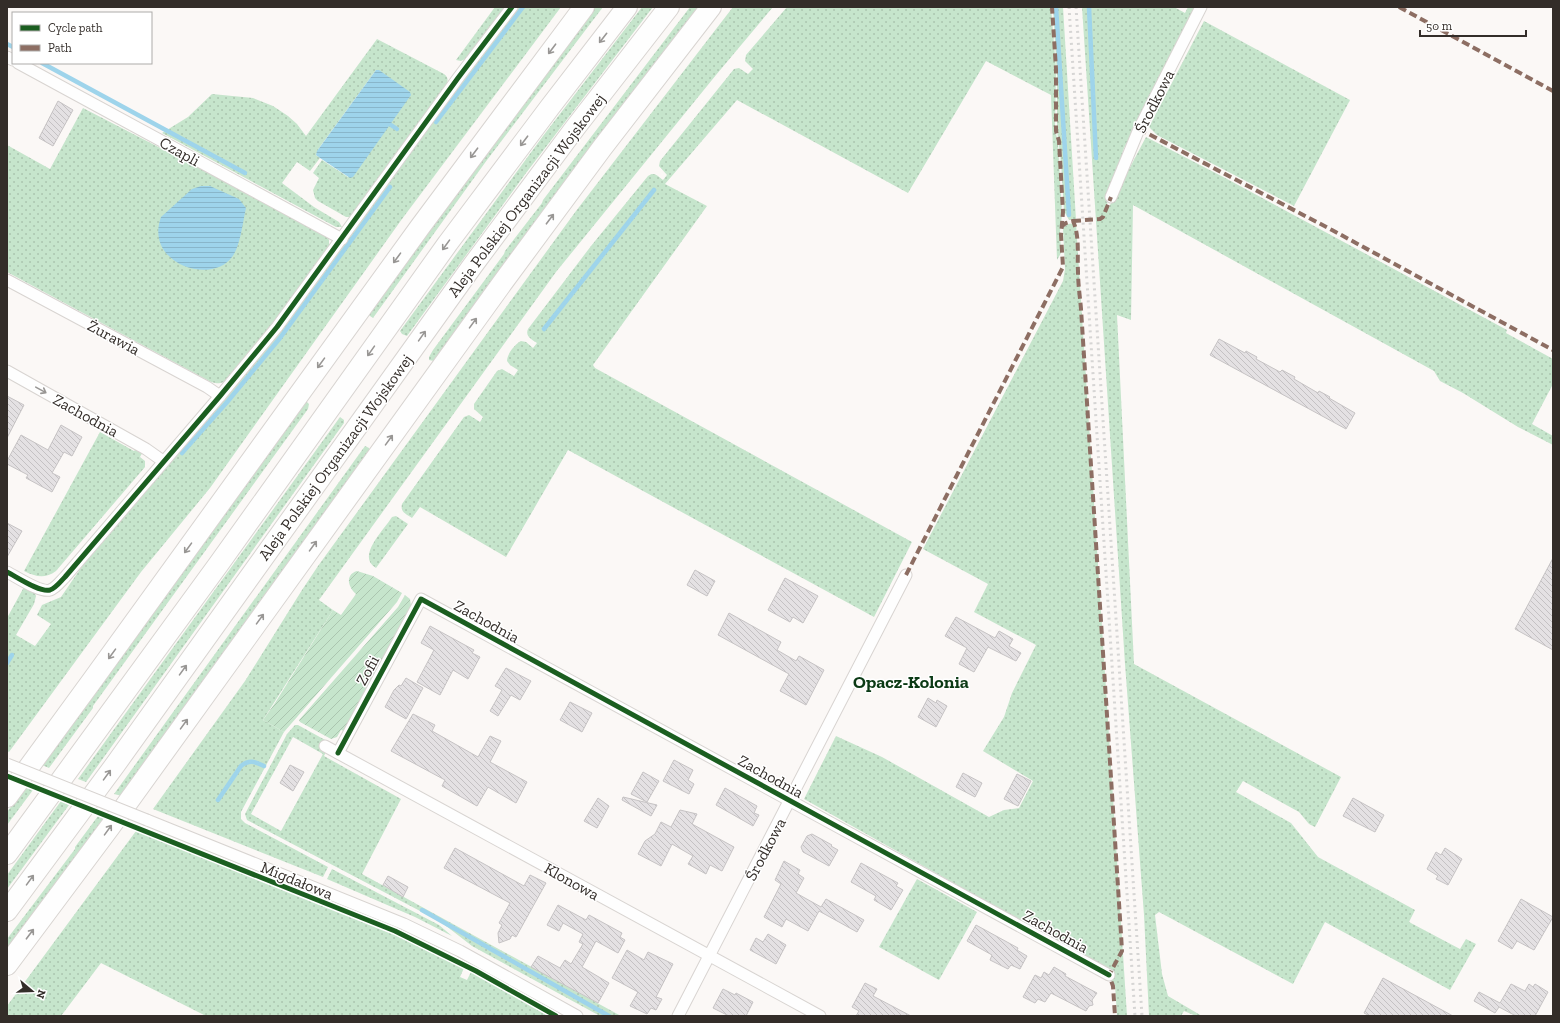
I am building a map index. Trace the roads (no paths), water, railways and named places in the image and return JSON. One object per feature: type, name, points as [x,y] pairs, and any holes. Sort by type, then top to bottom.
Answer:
[{"type":"highway","points":[[7,797],[420,227],[584,7]]},
{"type":"highway","name":"Aleja Polskiej Organizacji Wojskowej","points":[[7,854],[448,243],[627,7]]},
{"type":"highway","name":"Aleja Polskiej Organizacji Wojskowej","points":[[7,911],[115,765],[473,265],[575,128],[669,7]]},
{"type":"highway","points":[[7,965],[110,827],[602,148],[712,7]]},
{"type":"street","points":[[7,572],[29,584],[45,590],[50,590],[58,584],[220,396],[277,327],[458,78],[512,7]]},
{"type":"street","name":"Środkowa","points":[[1111,197],[1139,128],[1201,7]]},
{"type":"street","name":"Czapli","points":[[20,64],[342,239]]},
{"type":"street","name":"Żurawia","points":[[7,280],[207,387],[220,396]]},
{"type":"street","name":"Zachodnia","points":[[7,372],[146,449],[163,462]]},
{"type":"street","name":"Środkowa","points":[[678,1016],[906,576]]},
{"type":"street","name":"Zachodnia","points":[[421,599],[1109,976]]},
{"type":"street","name":"Zofii","points":[[338,753],[421,599]]},
{"type":"street","name":"Klonowa","points":[[325,746],[820,1016]]},
{"type":"street","name":"Migdałowa","points":[[7,764],[404,924],[460,951],[577,1016]]},
{"type":"water","points":[[376,70],[379,70],[410,92],[411,95],[353,177],[350,178],[316,155],[317,151]]},
{"type":"water","points":[[201,186],[210,186],[239,199],[246,208],[235,253],[222,265],[210,269],[196,269],[182,265],[170,258],[162,247],[158,233],[161,217],[192,189]]},
{"type":"waterway","points":[[436,122],[523,7]]},
{"type":"waterway","points":[[1056,7],[1069,215]]},
{"type":"waterway","points":[[1089,7],[1096,158]]},
{"type":"waterway","points":[[7,44],[12,46]]},
{"type":"waterway","points":[[44,64],[245,173]]},
{"type":"waterway","points":[[391,125],[397,129]]},
{"type":"waterway","points":[[182,453],[228,401],[280,338],[390,187]]},
{"type":"waterway","points":[[544,329],[654,190]]},
{"type":"waterway","points":[[7,663],[12,655]]},
{"type":"waterway","points":[[218,800],[241,766],[247,762],[255,762],[264,766]]},
{"type":"waterway","points":[[422,910],[609,1016]]},
{"type":"railway","points":[[1069,7],[1135,1016]]},
{"type":"railway","points":[[1076,7],[1142,1016]]},
{"type":"district","name":"Opacz-Kolonia","points":[[911,682]]}]
